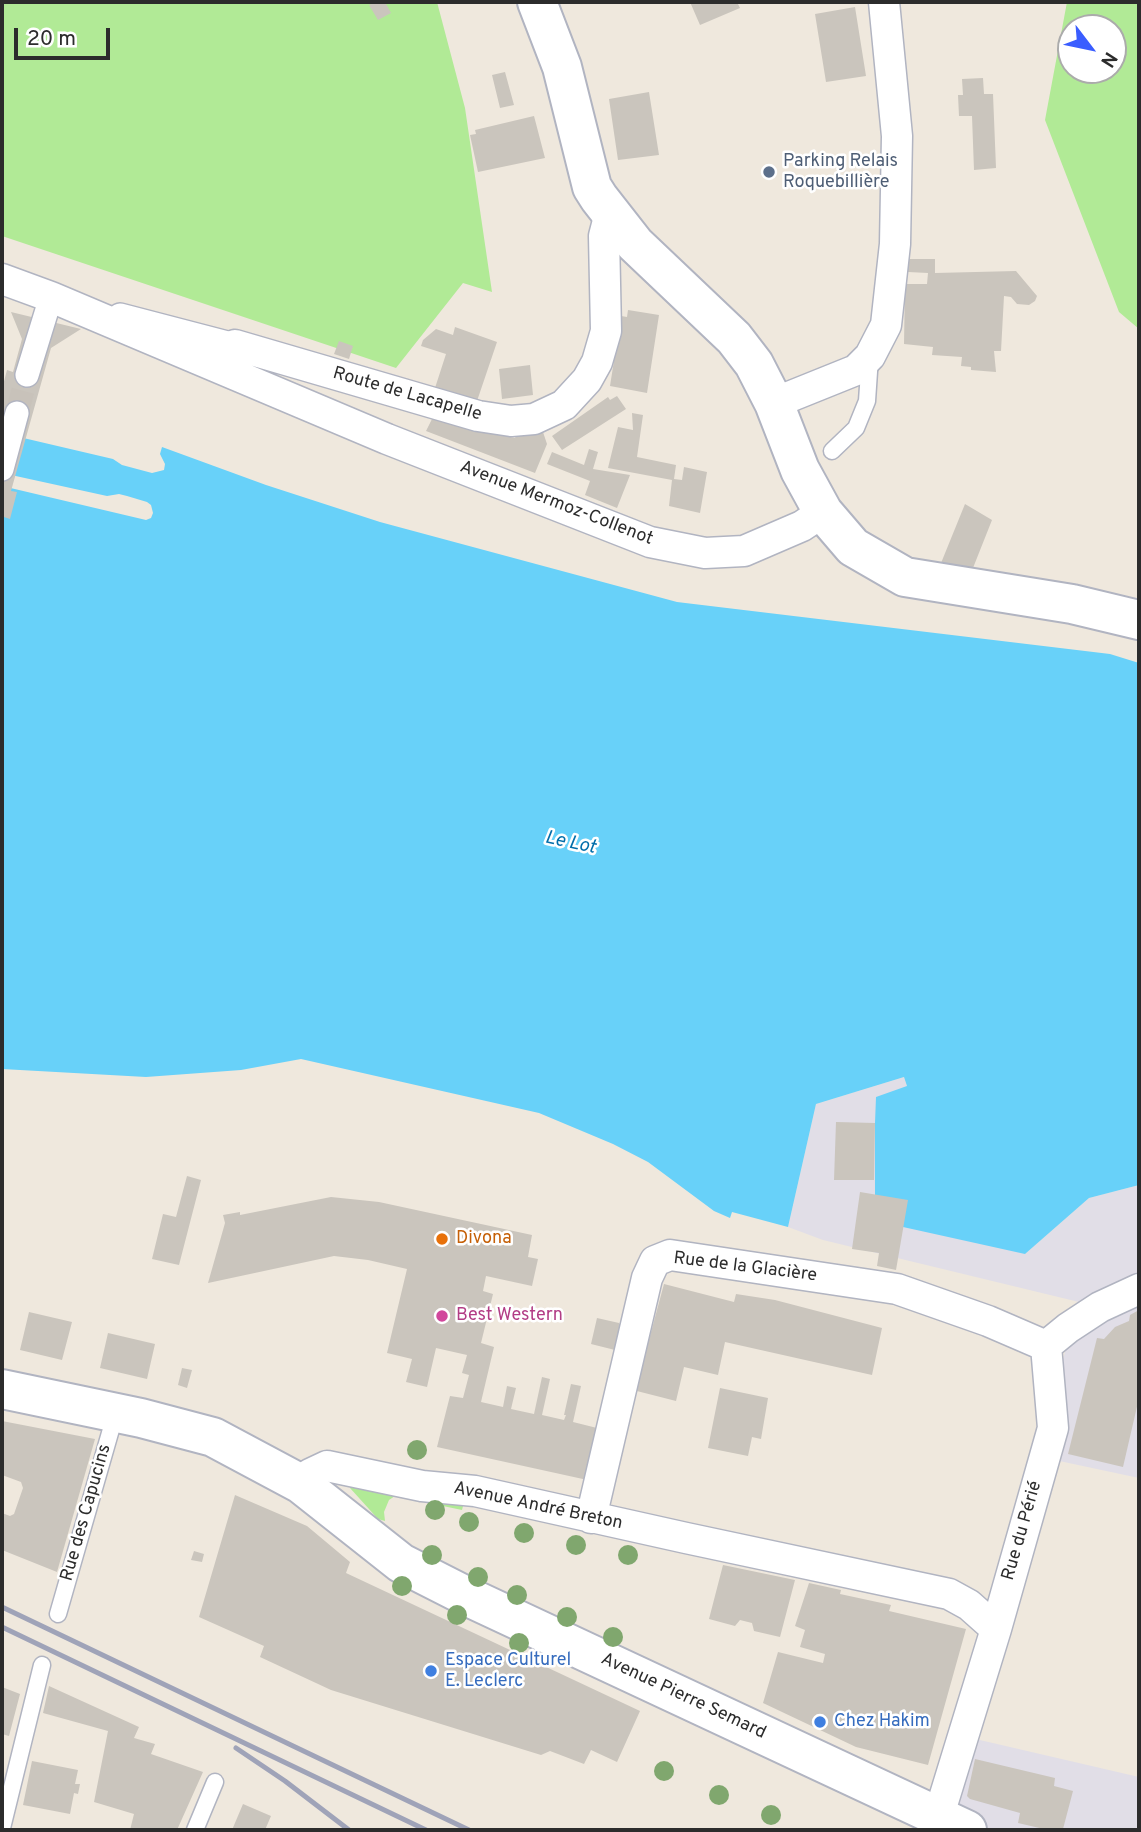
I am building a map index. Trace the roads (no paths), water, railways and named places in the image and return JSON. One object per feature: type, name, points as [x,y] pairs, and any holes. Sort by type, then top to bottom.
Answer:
[{"type":"street","points":[[537,2],[562,66],[592,187],[635,244],[734,338],[754,364],[774,403],[800,470],[822,512],[853,547],[905,577],[1072,604],[1139,620]]},
{"type":"street","points":[[774,403],[856,370],[870,356],[886,325],[895,244],[897,136],[884,2]]},
{"type":"street","name":"Route de Lacapelle","points":[[51,297],[235,345],[478,416],[511,421],[534,419],[564,405],[587,380],[597,362],[606,331],[604,236],[610,213]]},
{"type":"street","name":"Avenue Mermoz-Collenot","points":[[2,279],[51,297],[387,439],[650,542],[705,553],[744,551],[802,526],[822,512]]},
{"type":"street","points":[[27,375],[51,297]]},
{"type":"street","points":[[2,470],[17,413]]},
{"type":"street","name":"Rue de la Glacière","points":[[591,1518],[647,1278],[655,1261],[670,1255],[897,1289],[988,1321],[1046,1346]]},
{"type":"street","points":[[1046,1346],[1100,1307],[1139,1289]]},
{"type":"street","name":"Rue du Périé","points":[[953,1824],[996,1629],[1053,1428],[1046,1346]]},
{"type":"street","points":[[2,1389],[116,1412],[213,1437],[301,1484]]},
{"type":"street","name":"Avenue André Breton","points":[[301,1484],[310,1474],[327,1466],[422,1486],[475,1491],[949,1594],[968,1605],[996,1629]]},
{"type":"street","name":"Avenue Pierre Semard","points":[[301,1484],[401,1563],[953,1824]]},
{"type":"lane","points":[[832,451],[856,428],[867,401],[870,356]]},
{"type":"lane","name":"Rue des Capucins","points":[[58,1614],[116,1412]]},
{"type":"lane","points":[[2,1828],[42,1665]]},
{"type":"lane","points":[[195,1830],[215,1782]]},
{"type":"water","name":"Le Lot","points":[[2,433],[113,459],[122,465],[152,473],[164,470],[165,464],[160,454],[162,447],[380,522],[677,602],[1110,654],[1139,663],[1139,1185],[1089,1198],[1025,1254],[903,1227],[875,1195],[875,1123],[876,1097],[907,1086],[904,1077],[816,1104],[788,1227],[732,1212],[730,1218],[714,1211],[648,1162],[539,1113],[301,1059],[241,1070],[146,1077],[2,1069],[2,486],[146,520],[151,518],[153,513],[147,502],[127,496],[107,496],[2,473]]},
{"type":"tunnel","points":[[17,413],[27,375]]},
{"type":"railway","points":[[2,1607],[469,1830]]},
{"type":"railway","points":[[2,1627],[426,1830]]},
{"type":"railway","points":[[236,1748],[349,1830]]},
{"type":"place","name":"Parking Relais Roquebillière","points":[[769,172]]},
{"type":"place","name":"Divona","points":[[442,1239]]},
{"type":"place","name":"Best Western","points":[[442,1316]]},
{"type":"place","name":"Espace Culturel E. Leclerc","points":[[431,1671]]},
{"type":"place","name":"Chez Hakim","points":[[820,1722]]}]
